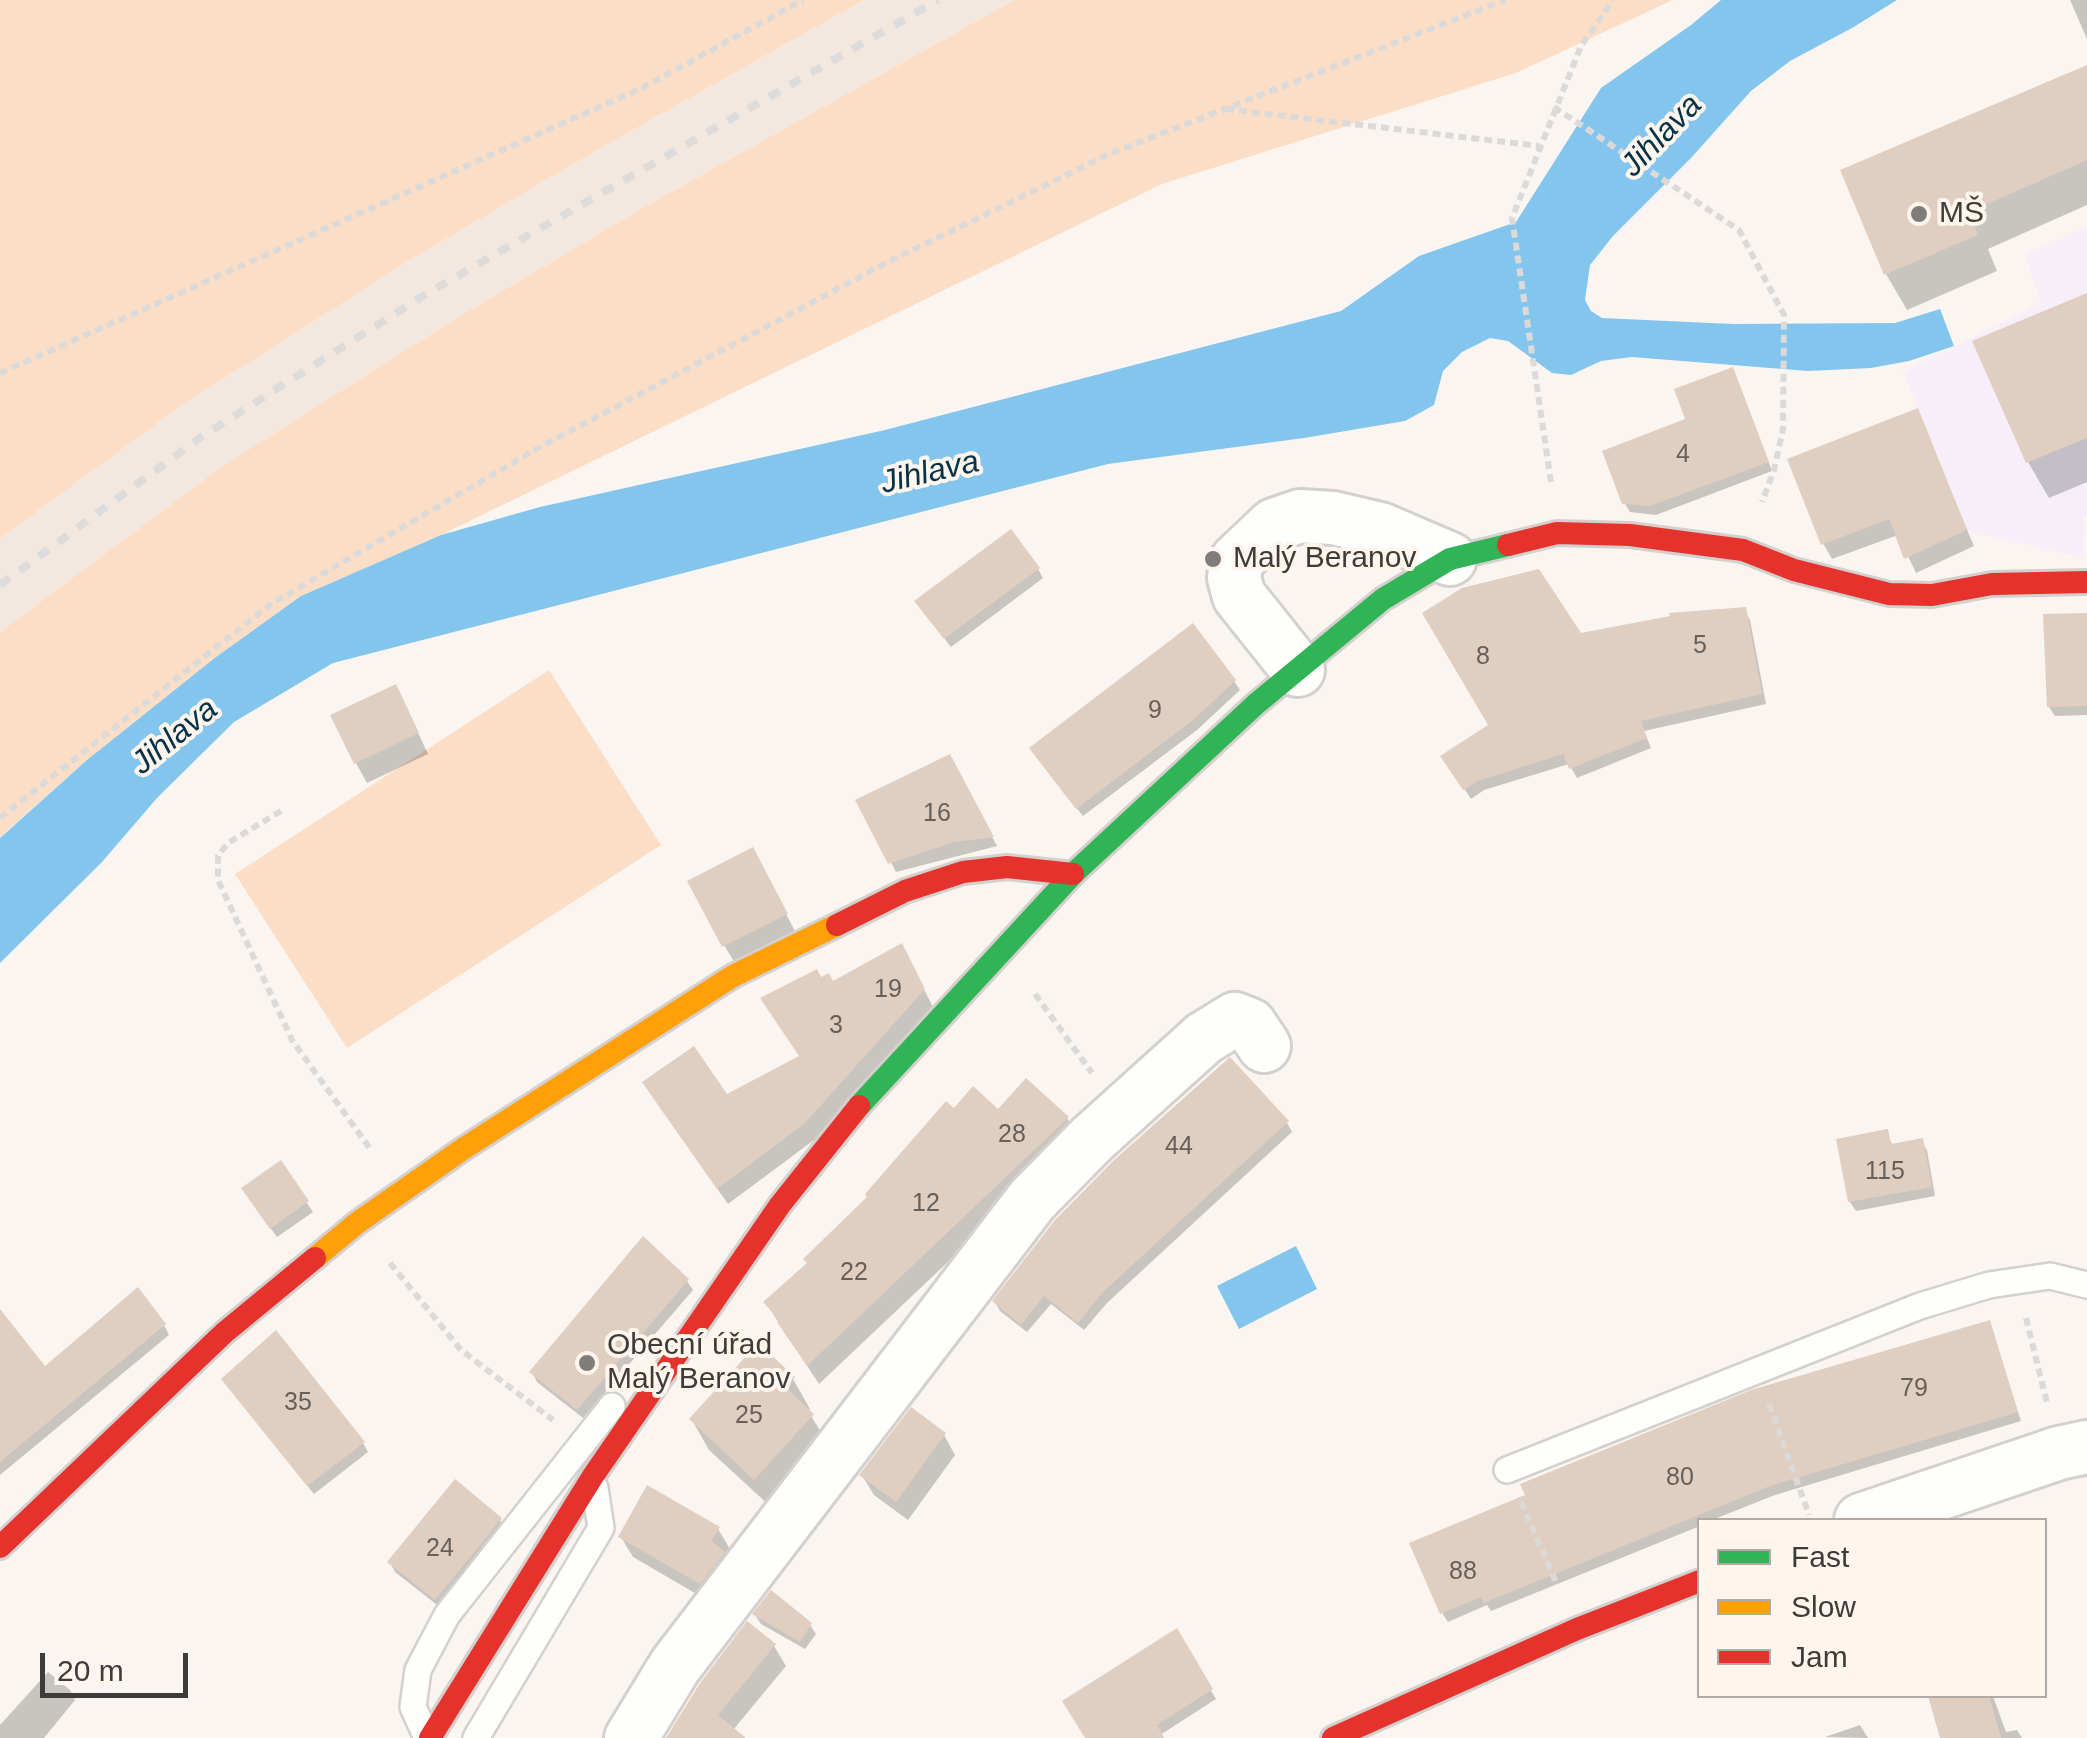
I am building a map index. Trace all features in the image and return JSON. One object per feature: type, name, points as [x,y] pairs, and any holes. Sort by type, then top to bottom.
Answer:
[{"type":"street","points":[[1298,670],[1239,596],[1234,578],[1237,560],[1274,525],[1300,516],[1333,518],[1380,529],[1450,559]]},
{"type":"street","points":[[429,1738],[593,1476],[772,1218],[857,1109],[1072,874],[1256,704],[1383,600],[1450,559],[1557,532],[1630,535],[1742,550],[1794,570],[1889,594],[1932,595],[1992,584],[2087,582]]},
{"type":"street","points":[[0,1547],[224,1333],[357,1224],[733,976],[905,891],[963,872],[992,868],[1072,874]]},
{"type":"street","points":[[631,1738],[676,1666],[1032,1200],[1092,1139],[1204,1038],[1235,1018],[1250,1025],[1264,1046]]},
{"type":"street","points":[[1867,1518],[2073,1450]]},
{"type":"street","points":[[1333,1738],[1576,1629],[1697,1583]]},
{"type":"lane","points":[[1507,1470],[1920,1306],[1989,1285],[2050,1276],[2087,1286]]},
{"type":"lane","points":[[429,1738],[413,1706],[418,1670],[447,1614],[639,1374],[690,1337]]},
{"type":"lane","points":[[476,1738],[601,1528],[593,1476]]},
{"type":"path","points":[[0,373],[642,88],[803,0]]},
{"type":"path","points":[[0,818],[271,604],[489,476],[888,262],[1109,154],[1505,0]]},
{"type":"path","points":[[1545,433],[1512,218],[1581,46],[1613,0]]},
{"type":"path","points":[[1554,106],[1739,230],[1784,315],[1784,429],[1774,470],[1742,550]]},
{"type":"path","points":[[1224,109],[1539,146]]},
{"type":"path","points":[[281,811],[228,843],[218,856],[218,880],[292,1040],[401,1192]]},
{"type":"path","points":[[1002,950],[1092,1072],[1092,1139]]},
{"type":"path","points":[[357,1224],[461,1350],[582,1442]]},
{"type":"path","points":[[2017,1281],[2073,1450]]},
{"type":"path","points":[[1756,1370],[1811,1518]]},
{"type":"path","points":[[1507,1470],[1576,1629]]},
{"type":"shaded area","points":[[0,0],[864,0],[407,262],[181,406],[0,539]]},
{"type":"shaded area","points":[[864,0],[1014,0],[637,211],[445,325],[221,467],[0,632],[0,539],[181,406],[407,262]]},
{"type":"shaded area","points":[[1014,0],[1673,0],[1516,73],[1162,184],[441,535],[301,596],[216,657],[87,760],[0,837],[0,632],[221,467],[445,325],[637,211]]},
{"type":"shaded area","points":[[2087,228],[2087,514],[2083,558],[1967,530],[1904,559],[1853,434],[1918,408],[1903,372],[2041,304],[2025,254]]},
{"type":"shaded area","points":[[549,670],[661,845],[347,1048],[235,874]]},
{"type":"water","name":"Jihlava","points":[[1721,0],[1897,0],[1790,61],[1751,91],[1590,265],[1585,300],[1591,311],[1602,318],[1733,324],[1895,323],[1940,309],[1954,346],[1871,368],[1808,371],[1632,357],[1601,361],[1571,375],[1552,373],[1508,341],[1490,338],[1462,352],[1443,371],[1434,405],[1405,421],[1108,464],[333,663],[234,722],[0,963],[0,838],[87,760],[216,657],[301,596],[441,535],[540,507],[885,430],[1341,311],[1419,256],[1516,222],[1601,88]]},
{"type":"water","points":[[1296,1246],[1317,1289],[1239,1329],[1217,1286]]},
{"type":"building","points":[[2087,65],[2087,160],[1969,212],[1978,235],[1884,275],[1840,170]]},
{"type":"building","points":[[2087,293],[2087,438],[2026,463],[1972,341]]},
{"type":"building","points":[[1733,367],[1769,462],[1650,506],[1622,504],[1602,451],[1685,419],[1674,389]]},
{"type":"building","points":[[1918,408],[1967,530],[1904,559],[1889,519],[1821,545],[1787,459]]},
{"type":"building","points":[[1011,529],[1040,568],[944,639],[914,601]]},
{"type":"building","points":[[1539,569],[1581,633],[1670,616],[1669,613],[1746,607],[1762,694],[1641,721],[1647,738],[1569,769],[1563,754],[1478,781],[1463,790],[1440,756],[1488,725],[1422,613],[1462,588]]},
{"type":"building","points":[[2087,613],[2087,706],[2047,707],[2043,614]]},
{"type":"building","points":[[1193,623],[1236,680],[1192,721],[1076,809],[1029,748]]},
{"type":"building","points":[[396,684],[419,733],[354,764],[330,715]]},
{"type":"building","points":[[950,754],[994,837],[954,842],[888,864],[855,800]]},
{"type":"building","points":[[753,847],[788,914],[722,947],[687,881]]},
{"type":"building","points":[[902,943],[925,989],[805,1123],[717,1189],[642,1082],[694,1046],[727,1094],[799,1056],[760,998],[817,969],[821,977],[829,973],[833,981]]},
{"type":"building","points":[[1230,1057],[1289,1121],[1102,1293],[1078,1323],[1044,1296],[1021,1325],[992,1301],[1055,1220],[1113,1161]]},
{"type":"building","points":[[1026,1078],[1069,1117],[807,1366],[763,1302],[807,1263],[803,1259],[867,1197],[865,1194],[946,1101],[954,1108],[973,1086],[998,1109]]},
{"type":"building","points":[[1888,1129],[1891,1144],[1923,1138],[1932,1187],[1848,1202],[1836,1139]]},
{"type":"building","points":[[281,1160],[309,1201],[270,1229],[241,1188]]},
{"type":"building","points":[[643,1236],[689,1279],[577,1410],[529,1372]]},
{"type":"building","points":[[138,1287],[166,1324],[0,1462],[0,1309],[45,1366]]},
{"type":"building","points":[[1990,1320],[2018,1412],[1770,1486],[1484,1603],[1481,1597],[1440,1614],[1409,1543],[1525,1495],[1520,1484],[1751,1390]]},
{"type":"building","points":[[276,1330],[365,1442],[307,1486],[221,1379]]},
{"type":"building","points":[[758,1343],[795,1377],[785,1387],[814,1414],[754,1480],[689,1419]]},
{"type":"building","points":[[911,1407],[946,1433],[896,1502],[859,1475]]},
{"type":"building","points":[[455,1479],[502,1518],[435,1600],[387,1562]]},
{"type":"building","points":[[647,1485],[720,1527],[711,1541],[725,1552],[700,1584],[618,1537]]},
{"type":"building","points":[[771,1590],[812,1623],[800,1642],[752,1614]]},
{"type":"building","points":[[747,1621],[776,1644],[718,1715],[746,1738],[666,1738],[700,1683]]},
{"type":"building","points":[[1177,1628],[1213,1689],[1157,1725],[1164,1738],[1085,1738],[1062,1701]]},
{"type":"building","points":[[1929,1698],[1990,1698],[2001,1738],[1940,1738]]},
{"type":"railway","points":[[0,585],[201,437],[426,294],[938,0]]},
{"type":"traffic: fast","points":[[859,1106],[1073,874],[1256,704],[1383,599],[1450,559],[1508,545]]},
{"type":"traffic: slow","points":[[315,1258],[357,1223],[463,1149],[733,976],[837,925]]},
{"type":"traffic: jam","points":[[1508,545],[1557,533],[1630,535],[1743,550],[1794,570],[1889,594],[1932,595],[1992,584],[2087,582]]},
{"type":"traffic: jam","points":[[837,925],[905,891],[963,872],[1007,867],[1073,874]]},
{"type":"traffic: jam","points":[[430,1738],[593,1476],[780,1205],[859,1106]]},
{"type":"traffic: jam","points":[[0,1547],[224,1333],[315,1258]]},
{"type":"traffic: jam","points":[[1333,1738],[1577,1629],[1697,1582]]},
{"type":"place","name":"MŠ","points":[[1919,214]]},
{"type":"place","name":"Malý Beranov","points":[[1213,559]]},
{"type":"place","name":"Obecní úřad Malý Beranov","points":[[587,1363]]}]
